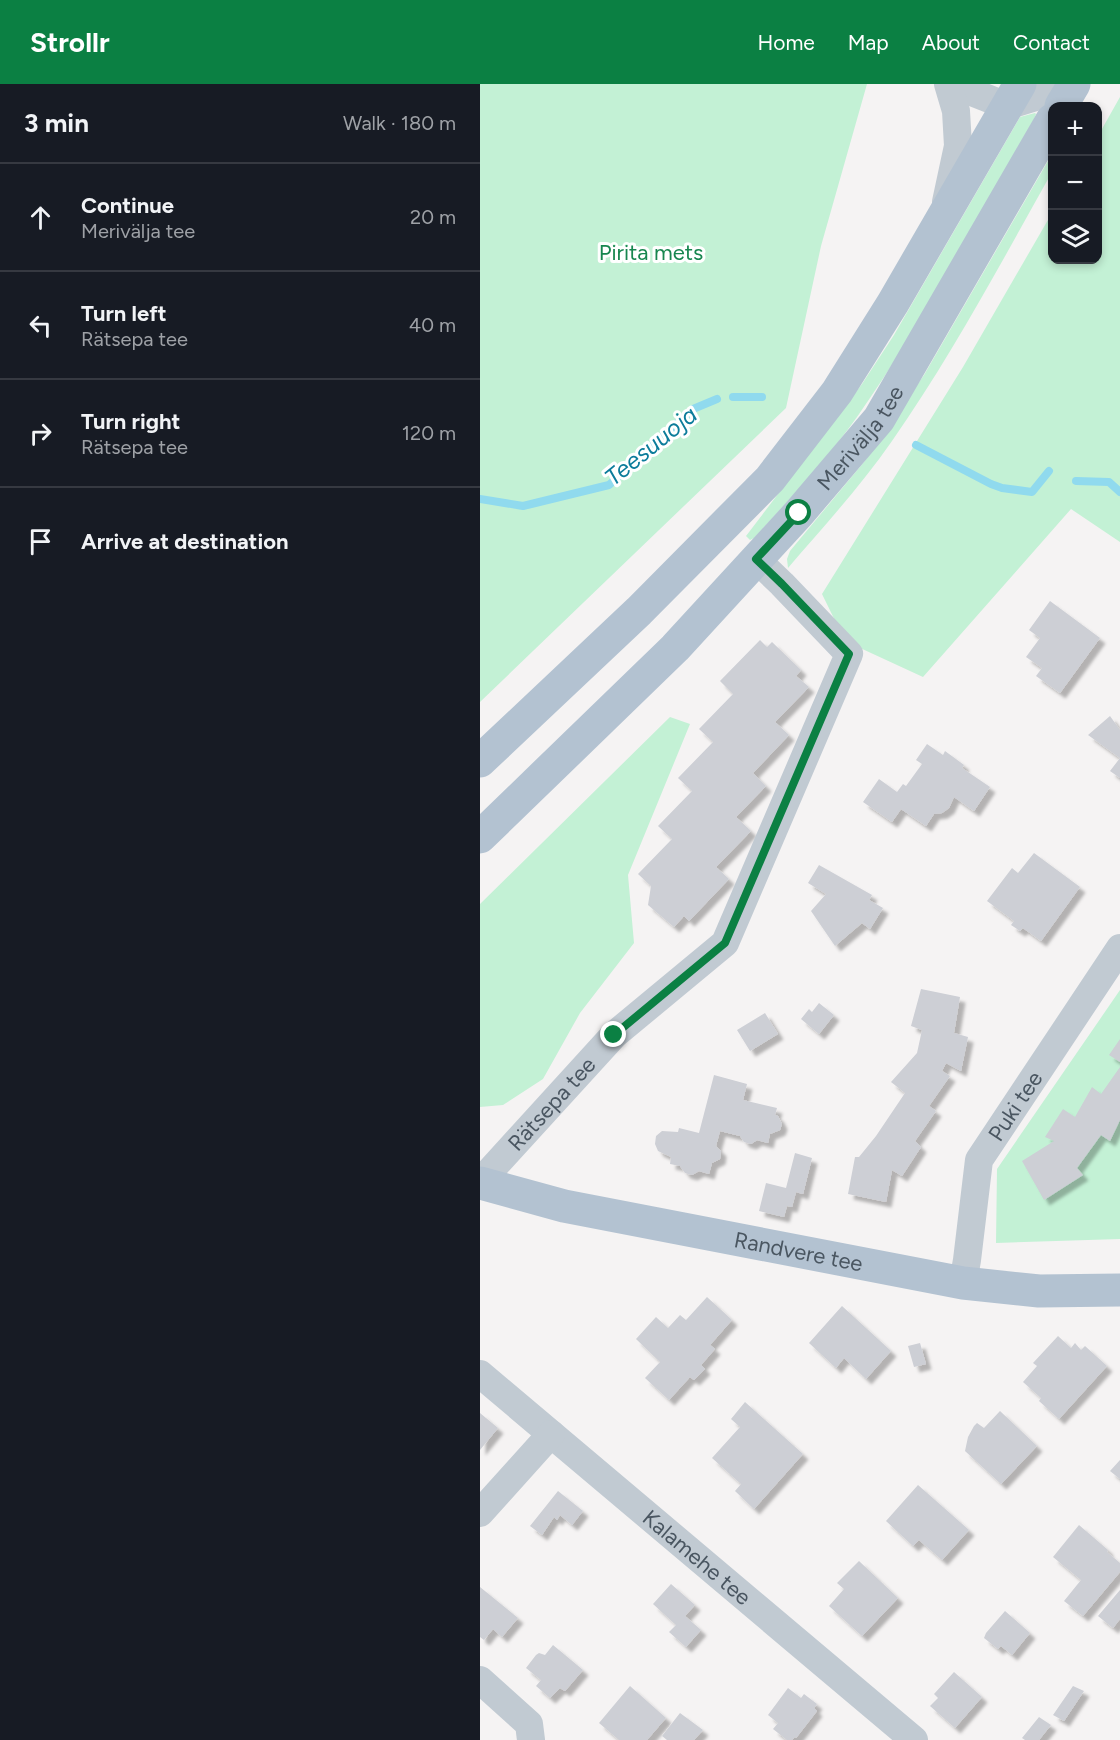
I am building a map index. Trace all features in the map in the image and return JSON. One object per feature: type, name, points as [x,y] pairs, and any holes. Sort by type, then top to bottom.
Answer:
[{"type":"main road","points":[[1063,102],[1074,84]]},
{"type":"main road","name":"Merivälja tee","points":[[480,761],[639,611],[770,479],[837,392],[943,217],[1013,95]]},
{"type":"main road","name":"Merivälja tee","points":[[480,837],[675,648],[799,513],[879,419],[1048,129]]},
{"type":"main road","name":"Randvere tee","points":[[480,1182],[564,1206],[963,1283],[1039,1292],[1120,1290]]},
{"type":"street","points":[[943,217],[958,146],[956,111],[948,84]]},
{"type":"street","points":[[960,84],[964,89],[1036,97],[1065,84]]},
{"type":"street","name":"Rätsepa tee","points":[[480,1182],[614,1035],[725,943],[849,654],[756,559]]},
{"type":"street","name":"Puki tee","points":[[963,1283],[968,1260],[979,1160],[1120,948]]},
{"type":"street","name":"Kalamehe tee","points":[[480,1374],[914,1740]]},
{"type":"street","points":[[480,1513],[551,1434]]},
{"type":"street","points":[[480,1680],[529,1724],[531,1740]]},
{"type":"green space","name":"Pirita mets","points":[[480,84],[867,84],[821,246],[786,408],[480,702]]},
{"type":"green space","points":[[1120,97],[1120,542],[1071,509],[923,677],[845,641],[822,594],[963,367],[1048,220],[1048,264],[1102,264],[1102,129]]},
{"type":"green space","points":[[1035,113],[1034,119],[949,270],[857,417],[794,494],[750,540],[746,536],[862,384],[894,335],[1020,117]]},
{"type":"green space","points":[[1048,161],[1048,179],[975,308],[914,408],[868,474],[788,568],[787,559],[790,551],[864,462],[924,375]]},
{"type":"green space","points":[[670,717],[690,724],[628,875],[634,943],[580,1013],[543,1079],[503,1105],[480,1107],[480,904]]},
{"type":"green space","points":[[1120,990],[1120,1239],[996,1243],[997,1169]]},
{"type":"building","points":[[1050,601],[1100,638],[1060,693],[1036,676],[1042,668],[1026,657],[1040,638],[1029,630]]},
{"type":"building","points":[[760,640],[767,647],[772,642],[801,670],[796,676],[809,687],[775,722],[789,735],[753,773],[766,786],[736,817],[751,831],[716,867],[729,879],[689,921],[684,916],[674,927],[648,905],[651,886],[638,874],[672,839],[658,826],[692,791],[678,778],[713,742],[699,729],[733,694],[720,681]]},
{"type":"building","points":[[1110,716],[1120,730],[1120,758],[1088,735]]},
{"type":"building","points":[[927,744],[943,755],[945,751],[964,765],[962,768],[990,787],[974,811],[954,797],[949,808],[942,813],[934,814],[926,826],[901,809],[892,822],[863,802],[879,779],[897,792],[903,784],[906,786],[922,764],[916,760]]},
{"type":"building","points":[[1120,758],[1120,778],[1110,771]]},
{"type":"building","points":[[1034,853],[1080,887],[1041,941],[1023,928],[1020,931],[1011,925],[1014,921],[987,901],[1012,868],[1018,873]]},
{"type":"building","points":[[819,865],[872,895],[869,900],[883,908],[870,929],[862,923],[835,946],[811,911],[826,894],[808,883]]},
{"type":"building","points":[[921,989],[960,997],[954,1033],[968,1037],[961,1071],[946,1063],[942,1071],[950,1076],[929,1106],[936,1111],[915,1141],[921,1147],[902,1176],[892,1170],[886,1202],[848,1194],[855,1157],[859,1157],[876,1136],[905,1093],[891,1082],[917,1053],[922,1030],[911,1026]]},
{"type":"building","points":[[819,1003],[834,1015],[819,1034],[801,1019],[809,1009],[812,1012]]},
{"type":"building","points":[[765,1013],[778,1034],[750,1051],[737,1030]]},
{"type":"building","points":[[1120,1039],[1120,1062],[1109,1055]]},
{"type":"building","points":[[1120,1067],[1120,1120],[1110,1141],[1101,1135],[1077,1168],[1083,1175],[1044,1200],[1022,1161],[1054,1141],[1045,1137],[1063,1109],[1075,1117],[1092,1087],[1101,1094]]},
{"type":"building","points":[[714,1075],[747,1084],[743,1100],[777,1108],[775,1115],[782,1124],[780,1130],[770,1134],[768,1143],[757,1140],[751,1144],[744,1142],[740,1136],[720,1131],[716,1146],[721,1151],[720,1159],[712,1163],[709,1174],[699,1171],[692,1175],[685,1173],[680,1166],[670,1164],[671,1157],[658,1151],[655,1144],[656,1136],[662,1131],[678,1132],[679,1128],[699,1133]]},
{"type":"building","points":[[795,1153],[812,1158],[803,1194],[796,1192],[792,1207],[787,1206],[784,1217],[759,1211],[766,1183],[786,1188]]},
{"type":"building","points":[[707,1297],[732,1320],[710,1345],[715,1349],[701,1365],[705,1369],[694,1380],[690,1377],[669,1400],[645,1378],[660,1362],[636,1339],[656,1317],[668,1328],[680,1315],[686,1320]]},
{"type":"building","points":[[842,1306],[891,1351],[866,1379],[844,1358],[836,1368],[809,1343]]},
{"type":"building","points":[[1058,1336],[1071,1348],[1075,1343],[1081,1350],[1085,1346],[1107,1366],[1059,1419],[1023,1382],[1037,1366],[1033,1363]]},
{"type":"building","points":[[920,1343],[926,1364],[914,1367],[908,1346]]},
{"type":"building","points":[[745,1402],[803,1454],[754,1509],[735,1491],[741,1484],[712,1458],[740,1427],[731,1419]]},
{"type":"building","points":[[1000,1411],[1037,1446],[1001,1484],[965,1451],[968,1437],[974,1426],[977,1423],[984,1428]]},
{"type":"building","points":[[480,1413],[498,1428],[480,1450]]},
{"type":"building","points":[[1120,1460],[1120,1479],[1110,1471]]},
{"type":"building","points":[[918,1485],[969,1530],[942,1560],[919,1540],[913,1546],[886,1521]]},
{"type":"building","points":[[558,1491],[583,1511],[572,1525],[560,1515],[557,1520],[554,1517],[542,1535],[530,1526]]},
{"type":"building","points":[[1079,1525],[1120,1563],[1120,1572],[1083,1616],[1064,1601],[1081,1580],[1053,1557]]},
{"type":"building","points":[[859,1561],[898,1598],[862,1636],[829,1606],[844,1589],[837,1583]]},
{"type":"building","points":[[671,1584],[695,1605],[685,1616],[701,1630],[686,1647],[669,1632],[676,1625],[653,1604]]},
{"type":"building","points":[[480,1587],[518,1618],[502,1637],[493,1629],[484,1640],[480,1637]]},
{"type":"building","points":[[1120,1590],[1120,1619],[1113,1628],[1098,1616]]},
{"type":"building","points":[[1005,1611],[1030,1633],[1012,1655],[1001,1646],[998,1649],[984,1638]]},
{"type":"building","points":[[553,1645],[583,1670],[565,1691],[560,1688],[550,1698],[536,1686],[541,1680],[526,1668],[536,1655],[539,1653],[545,1655]]},
{"type":"building","points":[[954,1672],[982,1697],[955,1728],[930,1706],[938,1698],[934,1694]]},
{"type":"building","points":[[630,1686],[666,1718],[647,1740],[619,1740],[599,1723]]},
{"type":"building","points":[[1073,1686],[1084,1691],[1064,1721],[1053,1715]]},
{"type":"building","points":[[788,1688],[801,1698],[804,1694],[817,1704],[814,1708],[817,1711],[792,1740],[787,1740],[773,1729],[778,1723],[768,1715]]},
{"type":"building","points":[[680,1713],[703,1730],[694,1740],[667,1740],[662,1736]]},
{"type":"building","points":[[1039,1717],[1051,1725],[1039,1740],[1022,1738]]},
{"type":"waterway","name":"Teesuuoja","points":[[733,397],[762,397]]},
{"type":"waterway","name":"Teesuuoja","points":[[480,499],[523,506],[609,485],[693,409],[717,399]]},
{"type":"waterway","name":"Teesuuoja","points":[[916,445],[1002,488],[1032,492],[1049,471]]},
{"type":"waterway","name":"Teesuuoja","points":[[1076,481],[1109,482],[1120,492]]},
{"type":"route","points":[[614,1035],[725,943],[849,654],[756,559],[799,513]]}]
